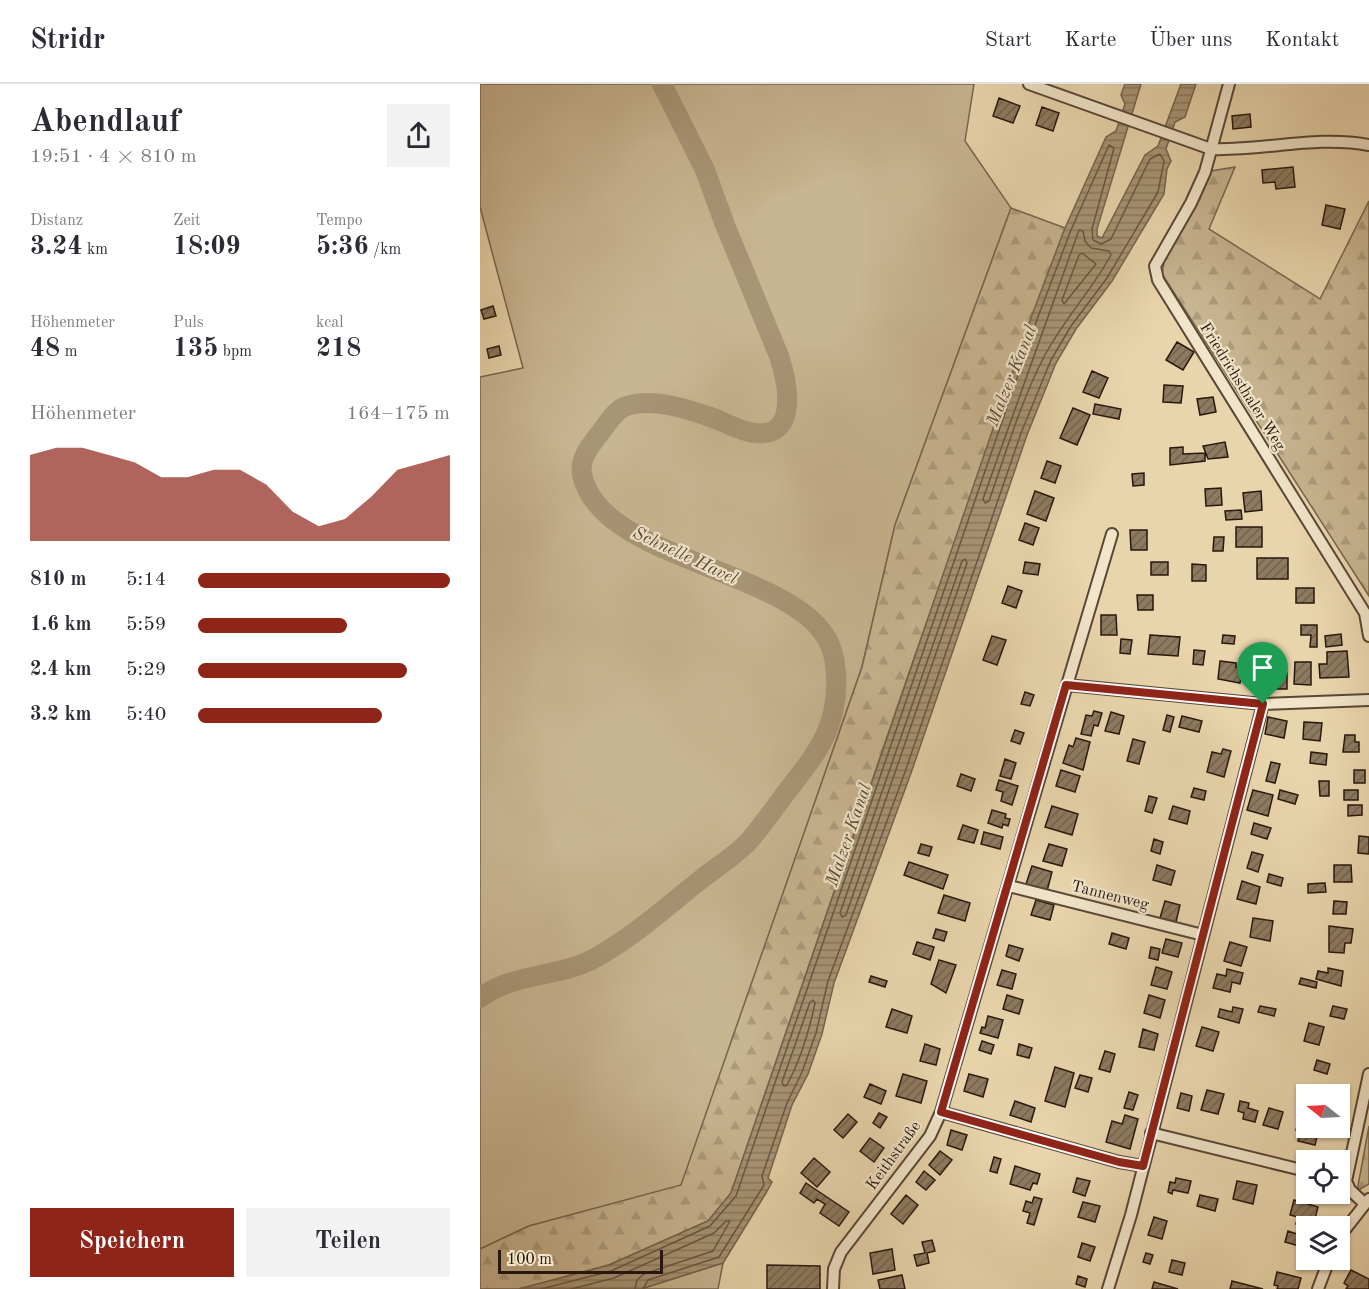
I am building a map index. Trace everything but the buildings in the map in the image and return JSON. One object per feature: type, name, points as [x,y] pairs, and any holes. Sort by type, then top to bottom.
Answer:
[{"type":"street","points":[[1029,84],[1211,149],[1229,150],[1320,141],[1369,145]]},
{"type":"street","name":"Friedrichsthaler Weg","points":[[1229,84],[1204,172],[1191,203],[1155,266],[1158,280],[1365,613],[1369,636]]},
{"type":"street","points":[[1112,534],[1066,685],[1263,704],[1369,700]]},
{"type":"street","name":"Keithstraße","points":[[833,1289],[834,1269],[841,1252],[930,1136],[941,1112],[1066,685]]},
{"type":"street","points":[[1108,1289],[1143,1166],[1263,704]]},
{"type":"street","name":"Tannenweg","points":[[1009,886],[1203,935]]},
{"type":"street","points":[[1350,1151],[1369,1074]]},
{"type":"street","points":[[941,1112],[1119,1162],[1143,1166]]},
{"type":"street","points":[[1151,1133],[1296,1169]]},
{"type":"street","points":[[1350,1191],[1366,1201],[1350,1223]]},
{"type":"street","points":[[1318,1289],[1325,1270]]},
{"type":"green space","points":[[480,84],[974,84],[965,141],[1011,208],[895,525],[862,667],[681,1186],[529,1226],[480,1249],[480,377],[523,368],[480,207]]},
{"type":"green space","points":[[1235,167],[1209,229],[1320,299],[1369,201],[1369,596],[1162,274],[1165,257],[1211,171]]},
{"type":"green space","points":[[1011,208],[1065,228],[912,664],[731,1193],[708,1221],[609,1265],[519,1289],[480,1289],[480,1249],[529,1226],[681,1185],[862,667],[895,525]]},
{"type":"green space","points":[[1369,1126],[1369,1184],[1357,1191]]},
{"type":"green space","points":[[723,1263],[718,1289],[641,1289]]},
{"type":"water","name":"Malzer Kanal","points":[[1125,84],[1141,84],[1097,229],[1097,236],[1102,238],[1145,155],[1158,146],[1181,84],[1196,84],[1185,117],[1175,122],[1166,149],[1171,161],[1167,169],[1164,194],[1112,281],[1076,329],[1056,363],[1027,435],[911,773],[834,983],[822,1034],[808,1074],[792,1105],[768,1178],[772,1182],[723,1263],[641,1289],[519,1289],[609,1265],[708,1221],[731,1193],[1032,315],[1065,228],[1106,137],[1116,131],[1125,104],[1121,95]]},
{"type":"waterway","name":"Schnelle Havel","points":[[480,998],[507,984],[567,969],[595,958],[636,932],[738,852],[758,830],[816,753],[834,710],[835,662],[830,646],[821,630],[797,609],[764,591],[651,543],[619,524],[595,502],[582,474],[582,463],[590,447],[611,418],[624,407],[646,403],[671,406],[755,433],[769,432],[779,427],[787,406],[785,380],[779,356],[705,170],[662,84]]},
{"type":"route","points":[[1066,685],[1263,704],[1143,1166],[1119,1162],[941,1112],[1015,866],[1066,685]]}]
